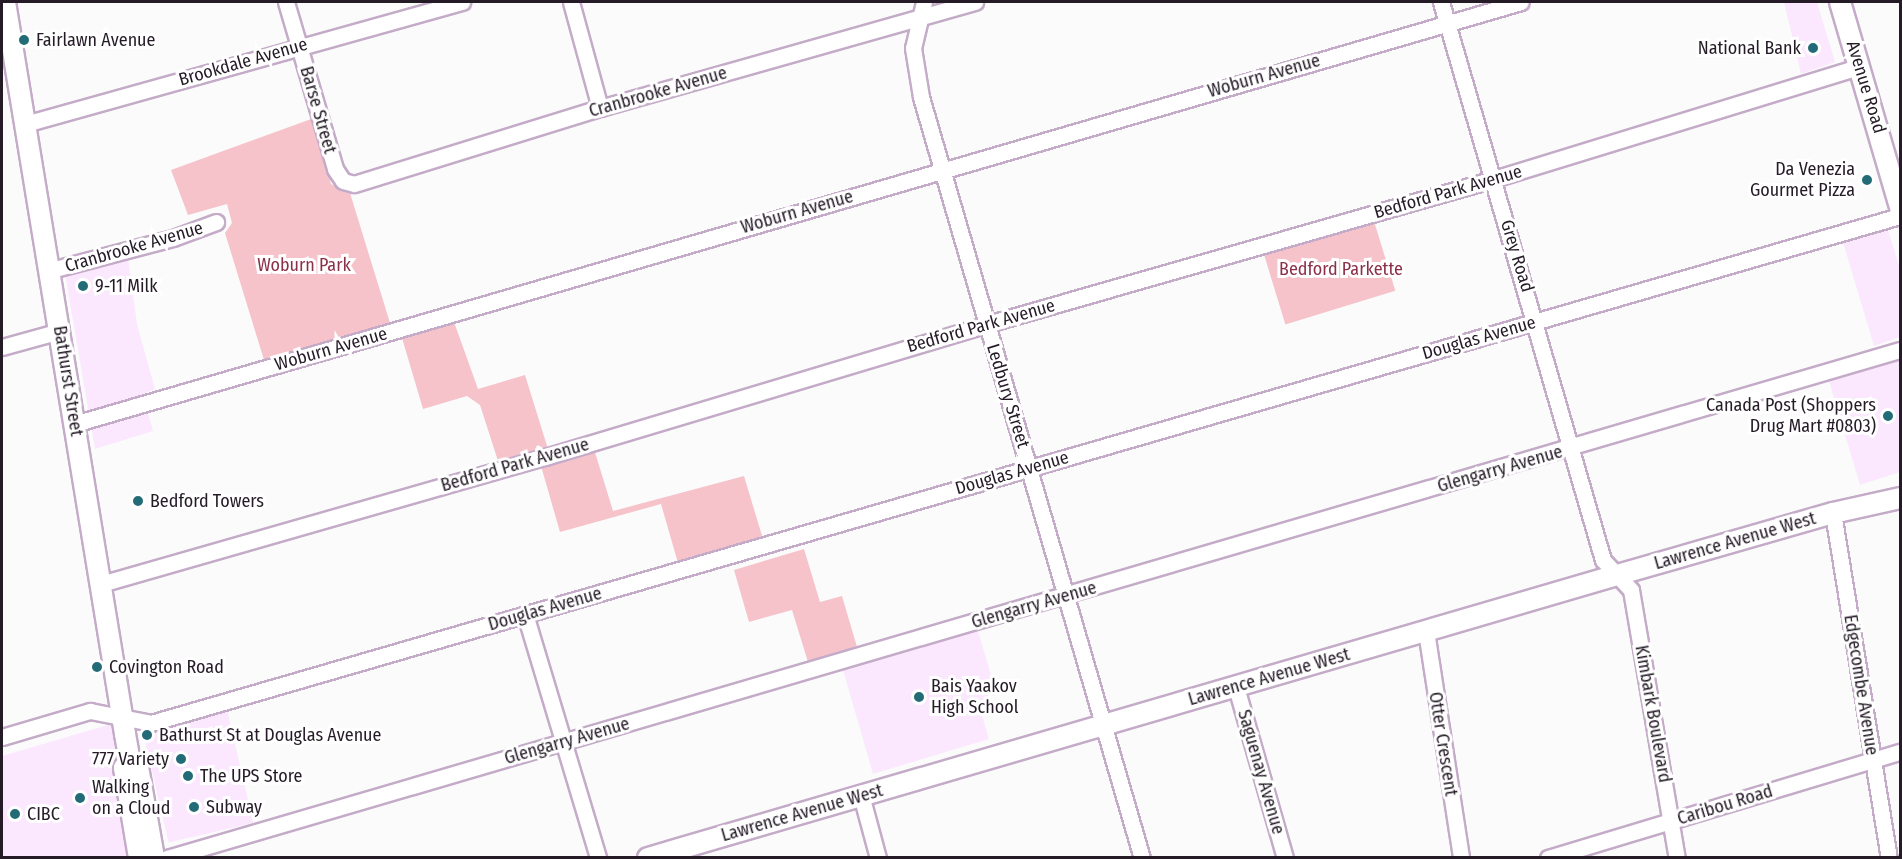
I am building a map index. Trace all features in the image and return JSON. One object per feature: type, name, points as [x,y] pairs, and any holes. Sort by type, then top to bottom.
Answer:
[{"type":"main road","name":"Avenue Road","points":[[1840,2],[1900,207]]},
{"type":"main road","name":"Bathurst Street","points":[[5,13],[51,270],[130,761],[138,767],[154,858]]},
{"type":"main road","name":"Lawrence Avenue West","points":[[648,858],[1897,495]]},
{"type":"main road","name":"Bathurst Street","points":[[130,761],[124,768],[139,858]]},
{"type":"street","name":"Barse Street","points":[[286,2],[335,169],[343,181]]},
{"type":"street","name":"Brookdale Avenue","points":[[25,124],[299,45],[462,2]]},
{"type":"street","points":[[571,2],[600,108]]},
{"type":"street","name":"Ledbury Street","points":[[924,2],[913,48],[915,69],[986,324],[1030,468],[1142,858]]},
{"type":"street","name":"Cranbrooke Avenue","points":[[343,181],[359,183],[600,108],[975,2]]},
{"type":"street","name":"Grey Road","points":[[1441,2],[1536,322],[1603,560],[1617,575]]},
{"type":"street","name":"Woburn Avenue","points":[[74,424],[1521,2]]},
{"type":"street","name":"Bedford Park Avenue","points":[[101,584],[986,324],[1494,179],[1859,67]]},
{"type":"street","name":"Douglas Avenue","points":[[123,717],[151,723],[1900,216]]},
{"type":"street","name":"Cranbrooke Avenue","points":[[51,270],[173,238],[216,222]]},
{"type":"street","points":[[2,347],[60,331]]},
{"type":"street","name":"Glengarry Avenue","points":[[166,858],[1571,449],[1900,350]]},
{"type":"street","name":"Edgecombe Avenue","points":[[1833,513],[1889,858]]},
{"type":"street","name":"Kimbark Boulevard","points":[[1617,575],[1631,590],[1677,858]]},
{"type":"street","points":[[525,614],[598,858]]},
{"type":"street","name":"Otter Crescent","points":[[1426,631],[1461,858]]},
{"type":"street","name":"Saguenay Avenue","points":[[1236,687],[1285,858]]},
{"type":"street","points":[[2,737],[90,711],[123,717]]},
{"type":"street","name":"Caribou Road","points":[[1548,858],[1900,752]]},
{"type":"street","points":[[861,795],[878,858]]},
{"type":"shaded area","points":[[1784,2],[1817,2],[1835,62],[1801,74]]},
{"type":"shaded area","points":[[1887,227],[1900,268],[1900,337],[1874,346],[1842,239]]},
{"type":"shaded area","points":[[128,257],[137,324],[155,389],[143,394],[153,431],[95,449],[65,274]]},
{"type":"shaded area","points":[[1900,360],[1900,472],[1860,485],[1829,381]]},
{"type":"shaded area","name":"Bais Yaakov High School","points":[[978,631],[994,685],[980,709],[989,739],[873,774],[843,670]]},
{"type":"shaded area","points":[[227,709],[253,823],[169,843],[142,729]]},
{"type":"shaded area","points":[[111,724],[130,857],[2,858],[2,756]]},
{"type":"green space","name":"Woburn Park","points":[[314,118],[331,184],[350,193],[390,323],[264,360],[225,233],[232,223],[227,204],[188,215],[171,170]]},
{"type":"green space","name":"Bedford Parkette","points":[[1374,221],[1395,291],[1285,324],[1264,255]]},
{"type":"green space","points":[[454,322],[478,389],[525,375],[548,449],[499,464],[480,405],[467,396],[423,409],[402,338]]},
{"type":"green space","points":[[594,449],[613,511],[744,476],[763,539],[678,563],[661,504],[560,532],[541,466]]},
{"type":"green space","points":[[804,549],[820,602],[842,596],[857,647],[808,662],[792,610],[749,622],[734,570]]},
{"type":"place","name":"Fairlawn Avenue","points":[[24,40]]},
{"type":"place","name":"National Bank","points":[[1813,48]]},
{"type":"place","name":"Da Venezia Gourmet Pizza","points":[[1867,180]]},
{"type":"place","name":"9-11 Milk","points":[[83,286]]},
{"type":"place","name":"Canada Post (Shoppers Drug Mart #0803)","points":[[1888,416]]},
{"type":"place","name":"Bedford Towers","points":[[138,501]]},
{"type":"place","name":"Covington Road","points":[[97,667]]},
{"type":"place","name":"Bais Yaakov High School","points":[[919,697]]},
{"type":"place","name":"Bathurst St at Douglas Avenue","points":[[147,735]]},
{"type":"place","name":"777 Variety","points":[[181,759]]},
{"type":"place","name":"The UPS Store","points":[[188,776]]},
{"type":"place","name":"Walking on a Cloud","points":[[80,798]]},
{"type":"place","name":"Subway","points":[[194,807]]},
{"type":"place","name":"CIBC","points":[[15,814]]}]
